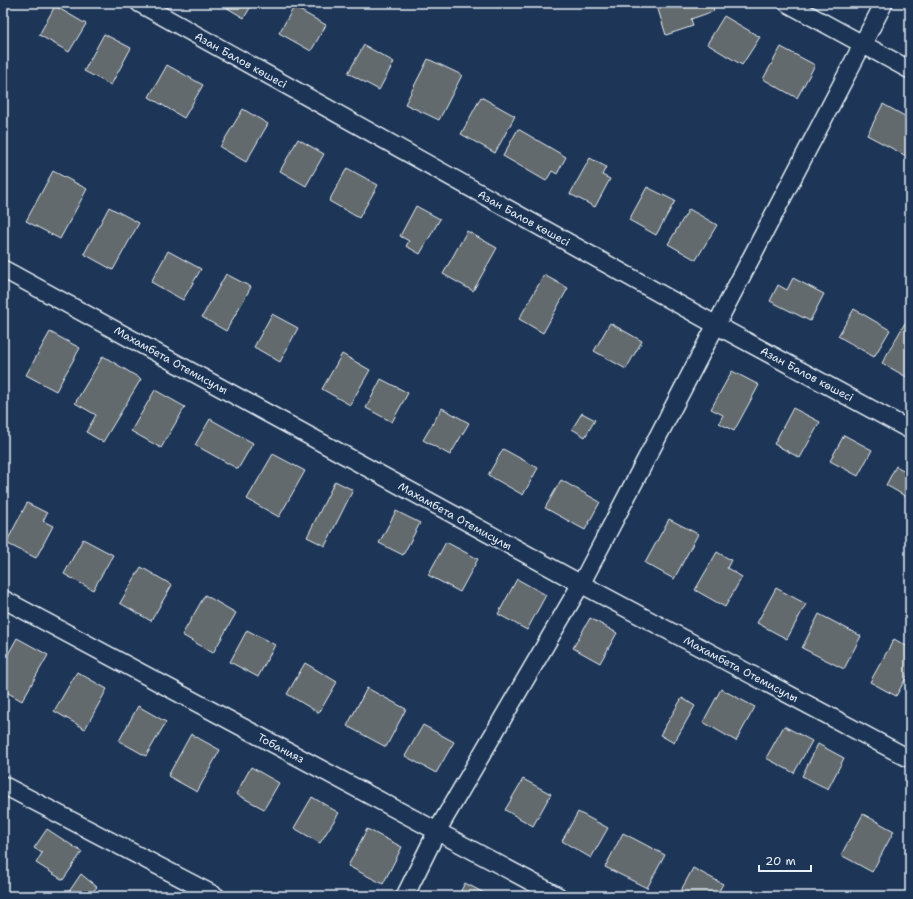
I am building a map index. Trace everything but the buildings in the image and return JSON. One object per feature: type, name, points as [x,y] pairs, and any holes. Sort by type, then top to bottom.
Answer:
[{"type":"street","name":"Азан Балов көшесі","points":[[139,3],[716,325],[910,430]]},
{"type":"street","points":[[787,3],[910,70]]},
{"type":"street","points":[[405,896],[437,831],[581,584],[884,3]]},
{"type":"street","name":"Махамбета Отемисулы","points":[[3,269],[581,584],[910,759]]},
{"type":"street","name":"Тобанияз","points":[[3,599],[558,896]]},
{"type":"street","points":[[3,785],[216,896]]}]
